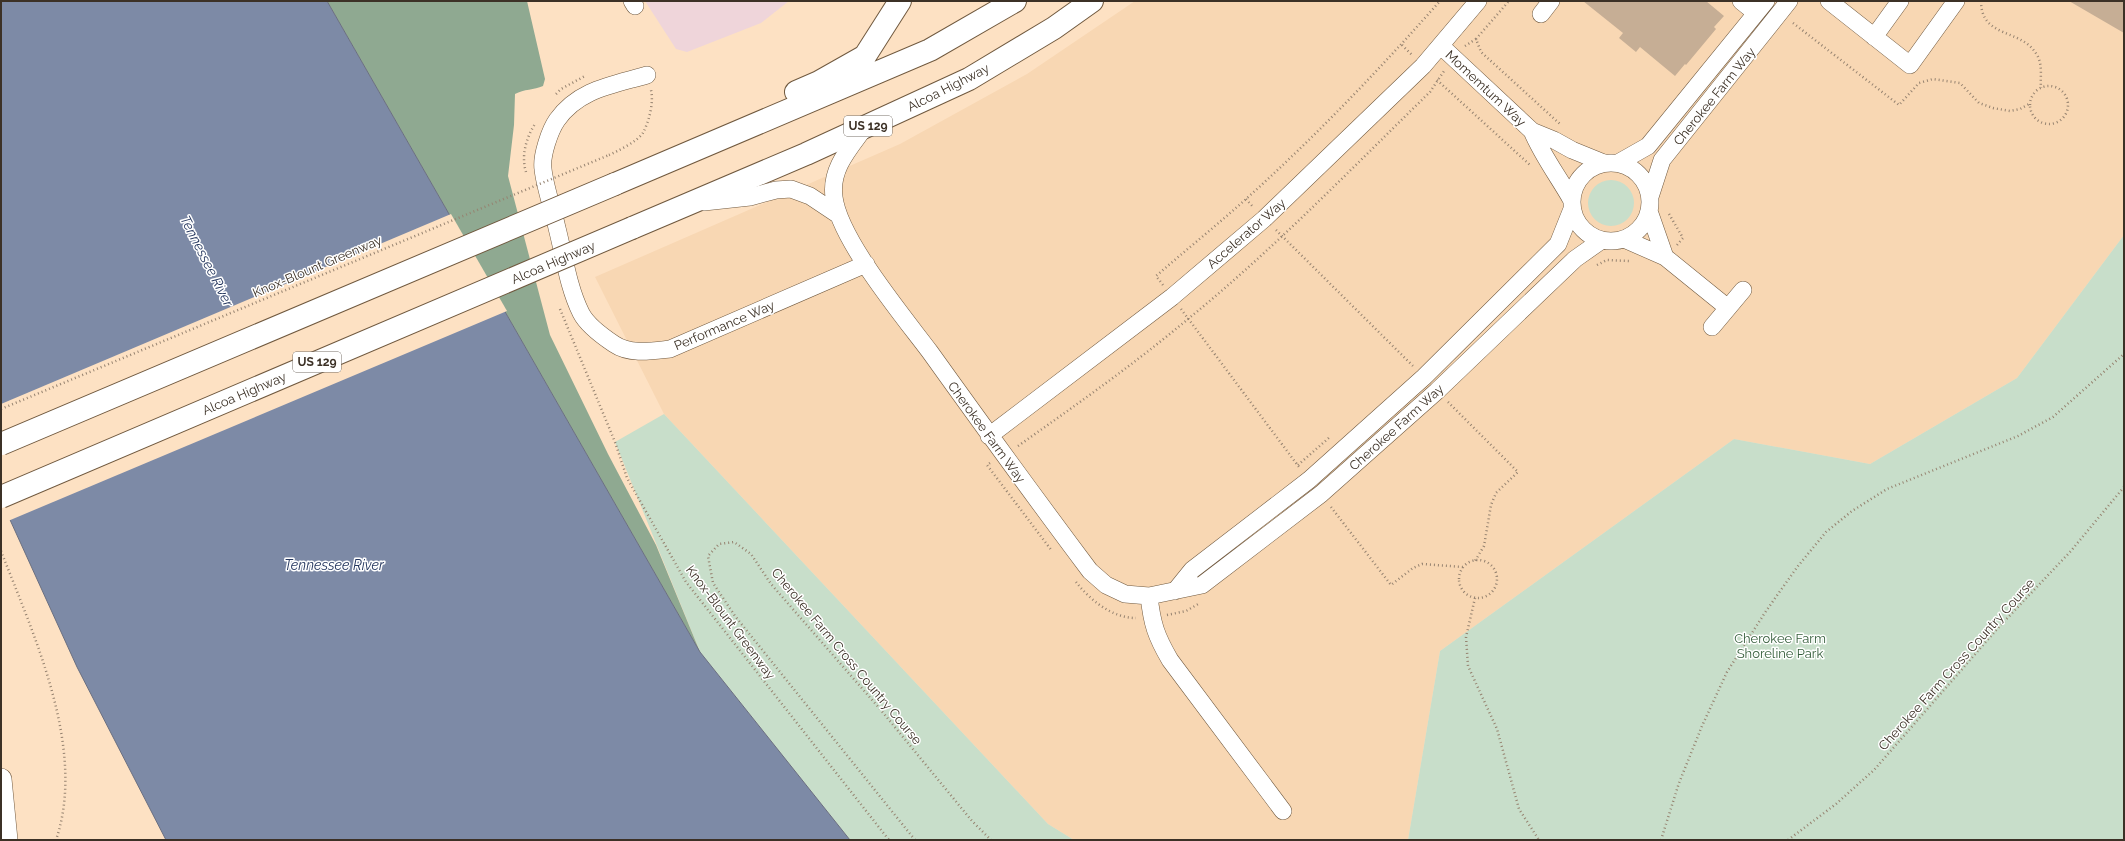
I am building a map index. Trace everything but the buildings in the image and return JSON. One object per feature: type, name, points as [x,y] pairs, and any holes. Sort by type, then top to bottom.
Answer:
[{"type":"highway","points":[[667,161],[686,140],[819,82],[864,56],[900,1]]},
{"type":"highway","points":[[1,444],[930,50],[1015,1]]},
{"type":"highway","name":"Alcoa Highway","points":[[1,497],[692,203],[864,127],[969,79],[1054,28],[1092,1]]},
{"type":"main road","points":[[1,779],[7,840]]},
{"type":"street","name":"Accelerator Way","points":[[989,436],[1172,297],[1264,218],[1423,66],[1478,1]]},
{"type":"street","points":[[1741,1],[1761,7]]},
{"type":"street","points":[[1874,37],[1900,1]]},
{"type":"street","points":[[1836,3],[1874,37],[1910,65],[1956,1]]},
{"type":"street","name":"Cherokee Farm Way","points":[[1611,163],[1648,146],[1761,7]]},
{"type":"street","name":"Cherokee Farm Way","points":[[1650,204],[1662,160],[1785,7]]},
{"type":"street","name":"Momemtum Way","points":[[1441,46],[1532,131],[1611,163]]},
{"type":"street","name":"Performance Way","points":[[647,75],[596,90],[575,100],[557,120],[547,141],[542,168],[573,292],[581,314],[598,332],[615,345],[632,351],[649,352],[670,349],[866,264]]},
{"type":"street","name":"Cherokee Farm Way","points":[[864,127],[838,165],[834,178],[834,195],[837,214],[866,264],[1002,454],[1090,572],[1106,585],[1125,594],[1148,596],[1202,585],[1320,494],[1437,391],[1576,260],[1602,240]]},
{"type":"street","name":"Momemtum Way","points":[[1532,131],[1540,150],[1550,164],[1572,204]]},
{"type":"street","points":[[1650,204],[1644,222],[1636,232],[1624,239],[1613,241],[1602,240],[1591,236],[1582,229],[1576,220],[1572,204],[1574,186],[1581,175],[1592,167],[1611,163],[1630,167],[1639,175],[1646,185],[1665,257]]},
{"type":"street","name":"Cherokee Farm Way","points":[[692,203],[750,198],[776,190],[791,189],[810,196],[837,214]]},
{"type":"street","name":"Cherokee Farm Way","points":[[1175,591],[1192,570],[1309,480],[1424,377],[1558,244],[1572,204]]},
{"type":"street","points":[[1624,239],[1665,257],[1728,308]]},
{"type":"street","points":[[1712,327],[1743,290]]},
{"type":"street","points":[[1148,596],[1151,618],[1157,637],[1170,660],[1283,811]]},
{"type":"path","points":[[1309,480],[1156,276],[1246,199],[1312,137],[1402,45],[1440,1]]},
{"type":"path","points":[[1054,552],[987,465],[1002,454],[1018,446],[1110,382],[1188,319],[1308,213],[1430,92],[1453,58],[1467,44],[1476,39],[1509,1]]},
{"type":"path","points":[[1981,1],[1981,10],[1990,26],[1996,30],[2020,39],[2033,48],[2040,61],[2041,88]]},
{"type":"path","points":[[1785,7],[1899,105],[1919,83],[1933,79],[1960,83],[1979,103],[1993,108],[2010,111],[2020,109],[2031,103]]},
{"type":"path","points":[[1476,39],[1482,52],[1565,128]]},
{"type":"path","points":[[551,100],[561,89],[586,75]]},
{"type":"path","name":"Knox-Blount Greenway","points":[[1,409],[621,150],[642,134],[653,100],[647,75]]},
{"type":"path","points":[[2054,87],[2064,93],[2068,105],[2065,116],[2055,124],[2042,123],[2033,115],[2031,103],[2032,97],[2041,88],[2054,87]]},
{"type":"path","points":[[528,180],[524,165],[527,137],[539,118]]},
{"type":"path","points":[[529,187],[531,195]]},
{"type":"path","name":"Knox-Blount Greenway","points":[[559,306],[615,442],[627,478],[686,582],[889,840]]},
{"type":"path","points":[[1661,840],[1679,783],[1702,726],[1727,672],[1766,610],[1798,566],[1826,532],[1852,511],[1886,489],[2018,436],[2053,418],[2124,354]]},
{"type":"path","points":[[1406,371],[1418,360]]},
{"type":"path","points":[[1443,408],[1455,397]]},
{"type":"path","points":[[1298,465],[1334,434]]},
{"type":"path","name":"Cherokee Farm Cross Country Course","points":[[1788,840],[1836,804],[1874,770],[1998,628],[2070,552],[2124,487]]},
{"type":"path","points":[[1324,511],[1336,501]]},
{"type":"path","points":[[1330,506],[1391,585],[1413,568],[1422,564],[1452,568],[1463,567],[1471,562],[1481,561],[1488,563],[1496,573],[1497,579],[1492,591],[1487,596],[1475,598],[1464,591],[1460,586],[1459,579],[1463,567]]},
{"type":"path","name":"Cherokee Farm Cross Country Course","points":[[915,840],[735,616],[713,583],[708,556],[719,544],[734,542],[751,554],[771,584],[880,709],[972,821],[991,840]]},
{"type":"path","points":[[1,552],[36,641],[64,743],[64,787],[61,826],[56,840]]},
{"type":"path","points":[[1072,578],[1082,590],[1109,612],[1132,618],[1151,618],[1186,611],[1204,601]]},
{"type":"path","points":[[1475,598],[1466,637],[1468,666],[1497,729],[1519,810],[1539,840]]},
{"type":"shaded area","points":[[645,1],[789,1],[761,23],[687,52],[676,49]]},
{"type":"shaded area","points":[[1135,1],[2124,1],[2124,235],[2017,378],[1870,464],[1734,439],[1440,651],[1408,840],[1074,840],[1048,824],[664,414],[595,277],[900,144],[1027,74]]},
{"type":"green space","points":[[327,1],[527,1],[545,79],[543,86],[515,94],[514,125],[508,176],[550,335],[608,454],[656,545],[700,652]]},
{"type":"green space","points":[[1616,180],[1628,186],[1633,194],[1633,212],[1628,220],[1620,225],[1606,226],[1594,220],[1589,212],[1588,198],[1594,186],[1602,181]]},
{"type":"green space","name":"Cherokee Farm Shoreline Park","points":[[2124,235],[2124,840],[1408,840],[1440,651],[1734,439],[1870,464],[2017,378]]},
{"type":"green space","points":[[664,414],[1048,824],[1074,840],[850,840],[700,652],[615,442]]},
{"type":"water","name":"Tennessee River","points":[[1,1],[327,1],[700,652],[850,840],[166,840],[77,667],[1,500]]},
{"type":"pier","points":[[451,214],[507,311],[8,521],[1,505],[1,404]]}]
